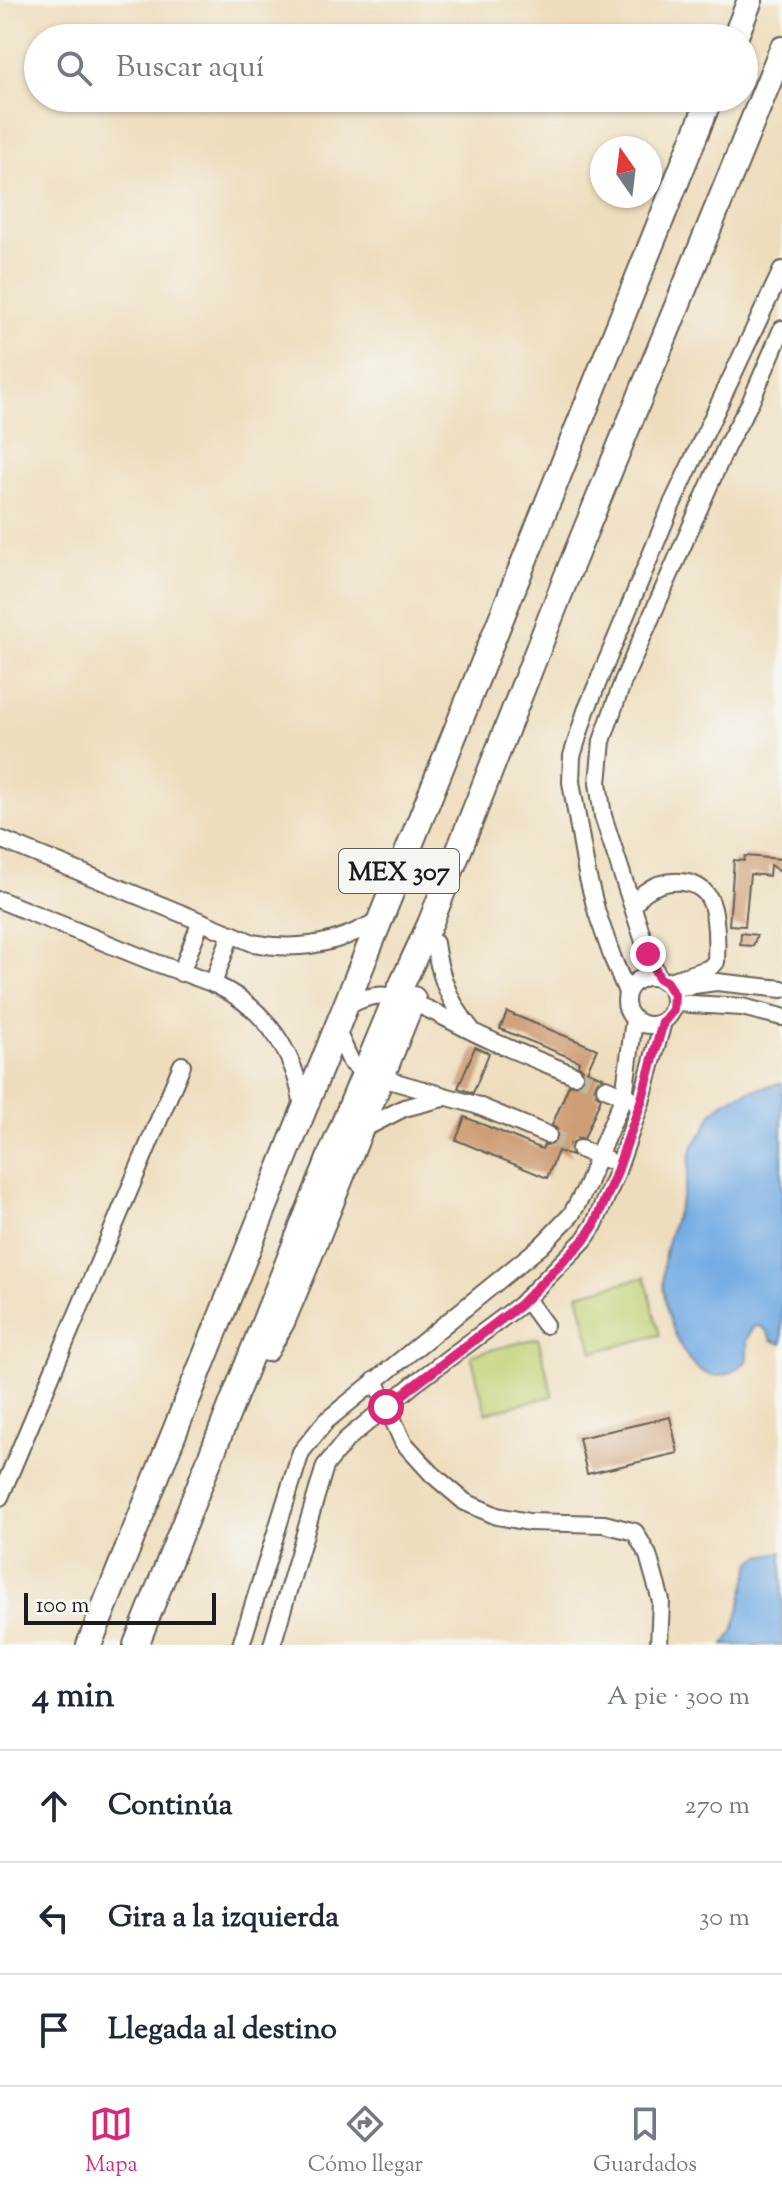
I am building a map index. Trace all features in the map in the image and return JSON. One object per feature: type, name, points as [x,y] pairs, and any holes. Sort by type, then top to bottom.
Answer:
[{"type":"highway","points":[[741,24],[750,0]]},
{"type":"highway","name":"MEX 307","points":[[758,108],[782,49]]},
{"type":"highway","name":"MEX 307","points":[[89,1645],[704,112]]},
{"type":"highway","name":"MEX 307","points":[[403,1000],[566,578],[756,112]]},
{"type":"highway","points":[[136,1645],[235,1394],[403,1000],[435,943],[558,633],[567,603],[566,578]]},
{"type":"highway","points":[[235,1394],[261,1360],[282,1322],[360,1131],[372,1076]]},
{"type":"street","points":[[782,270],[672,504],[586,711],[572,756],[571,782],[597,913],[627,992],[626,1007],[634,1020],[648,1026],[669,1017],[668,988],[648,954],[603,816],[598,783],[602,741],[623,681],[782,329]]},
{"type":"street","points":[[0,839],[253,943],[299,947],[332,942],[380,919]]},
{"type":"street","points":[[633,907],[643,893],[660,884],[680,881],[697,885],[708,896],[713,909],[716,962],[668,988]]},
{"type":"street","points":[[0,900],[213,984],[248,1004],[271,1028],[293,1068],[303,1110]]},
{"type":"street","points":[[181,973],[201,921]]},
{"type":"street","points":[[213,984],[231,934]]},
{"type":"street","points":[[435,943],[446,989],[475,1033]]},
{"type":"street","points":[[627,992],[637,981],[651,977],[668,988],[782,1017]]},
{"type":"street","points":[[668,988],[716,982],[782,989]]},
{"type":"street","points":[[548,1135],[476,1105],[372,1076],[351,1062],[340,1018],[360,999],[373,996],[403,1000],[574,1075]]},
{"type":"street","points":[[241,1645],[301,1452],[326,1421],[541,1246],[571,1215],[587,1186],[624,1096],[634,1020]]},
{"type":"street","points":[[272,1645],[325,1466],[347,1439],[526,1299],[584,1240],[594,1225],[620,1164],[663,1022]]},
{"type":"street","points":[[0,1497],[182,1065]]},
{"type":"street","points":[[605,1088],[641,1102]]},
{"type":"street","points":[[360,1131],[404,1108],[450,1097]]},
{"type":"street","points":[[580,1149],[620,1164]]},
{"type":"street","points":[[526,1299],[545,1325]]},
{"type":"street","points":[[375,1380],[403,1442],[432,1474],[465,1502],[497,1516],[529,1522],[604,1524],[635,1532],[648,1555],[661,1601],[659,1645]]},
{"type":"green space","points":[[645,1277],[660,1335],[593,1352],[578,1294]]},
{"type":"green space","points":[[538,1338],[553,1396],[486,1413],[471,1355]]},
{"type":"water","points":[[782,1083],[782,1344],[771,1340],[767,1331],[760,1326],[753,1327],[747,1339],[747,1360],[728,1374],[712,1375],[697,1368],[685,1354],[668,1314],[663,1276],[668,1242],[685,1188],[693,1146],[713,1112],[738,1095]]},
{"type":"water","points":[[782,1552],[782,1645],[724,1645],[733,1632],[752,1562],[760,1556]]},
{"type":"building","points":[[745,856],[782,859],[782,873],[770,865],[769,876],[750,874],[745,926],[729,925],[734,860],[744,861]]},
{"type":"building","points":[[741,933],[757,935],[753,946],[740,945]]},
{"type":"building","points":[[507,1012],[597,1049],[587,1071],[603,1077],[594,1089],[601,1098],[584,1139],[578,1138],[570,1144],[572,1156],[558,1151],[547,1178],[456,1140],[465,1117],[542,1149],[544,1145],[554,1144],[559,1134],[552,1125],[569,1085],[580,1084],[584,1078],[579,1061],[500,1029]]},
{"type":"building","points":[[475,1047],[489,1053],[473,1093],[458,1088]]},
{"type":"building","points":[[670,1417],[678,1453],[587,1474],[579,1438]]},
{"type":"tunnel","points":[[574,1075],[605,1088]]},
{"type":"tunnel","points":[[548,1135],[580,1149]]},
{"type":"route","points":[[386,1407],[520,1305],[584,1240],[594,1225],[615,1177],[641,1102],[663,1022],[669,1017],[675,1003],[671,988],[659,978],[648,954]]}]
